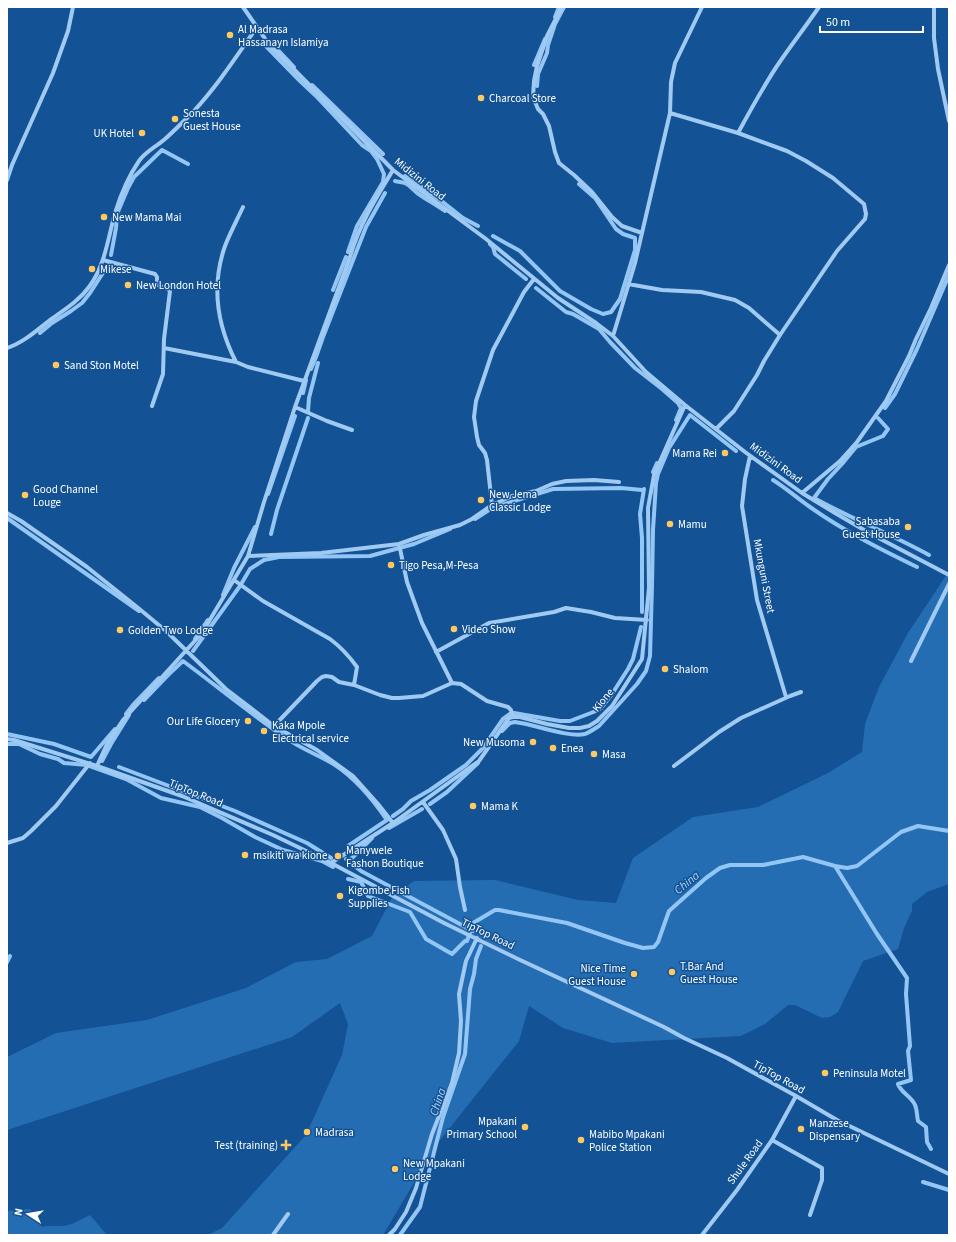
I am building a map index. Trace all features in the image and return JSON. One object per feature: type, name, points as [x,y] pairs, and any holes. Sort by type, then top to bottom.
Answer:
[{"type":"street","points":[[7,180],[12,165],[53,73],[68,31],[73,7]]},
{"type":"street","name":"Midizini Road","points":[[243,7],[268,43],[290,67],[393,170],[486,239],[558,298],[613,336],[646,372],[685,405],[750,456],[802,493],[870,534],[949,575]]},
{"type":"street","points":[[562,7],[547,36],[537,66],[533,97],[538,109],[543,114],[549,126],[559,163],[592,192],[612,217],[622,226],[642,233]]},
{"type":"street","points":[[613,336],[635,263],[670,113],[671,82],[676,63],[702,7]]},
{"type":"street","points":[[738,132],[779,62],[819,7]]},
{"type":"street","points":[[934,7],[934,38],[938,69],[949,121]]},
{"type":"street","points":[[7,348],[12,347],[28,338],[66,310],[82,296],[96,276],[103,260],[121,195],[127,180],[139,161],[145,154],[164,140],[213,89],[257,27]]},
{"type":"street","points":[[670,113],[738,132],[806,160],[832,178],[864,204],[866,214],[865,219],[837,251],[780,335],[734,411],[716,429]]},
{"type":"street","points":[[97,766],[107,744],[123,720],[202,633],[248,556],[294,407],[354,244],[367,213],[393,170]]},
{"type":"street","points":[[236,362],[227,342],[219,316],[216,295],[217,278],[225,247],[243,207]]},
{"type":"street","points":[[103,260],[151,272],[157,275],[157,284],[160,287],[170,291],[163,374],[152,406]]},
{"type":"street","points":[[802,493],[840,461],[857,442],[886,401],[909,356],[949,265]]},
{"type":"street","points":[[492,505],[487,460],[479,445],[477,437],[474,417],[476,401],[493,350],[524,292],[534,279]]},
{"type":"street","points":[[628,284],[662,290],[701,292],[735,300],[749,308],[780,335]]},
{"type":"street","points":[[164,348],[236,362],[248,367],[304,381]]},
{"type":"street","name":"Kione","points":[[513,717],[520,717],[569,728],[589,726],[597,721],[612,706],[642,659],[649,588],[648,508],[651,487],[654,475],[685,405]]},
{"type":"street","points":[[294,407],[352,430]]},
{"type":"street","name":"Mkunguni Street","points":[[750,456],[745,479],[742,506],[758,600],[786,698]]},
{"type":"street","points":[[248,556],[321,553],[399,544],[460,525],[472,520],[492,505],[512,496],[536,491],[552,484],[566,481],[594,480],[618,482]]},
{"type":"street","points":[[7,513],[21,521],[87,567],[137,606],[226,689],[274,726],[317,750],[353,776],[393,823]]},
{"type":"street","points":[[399,544],[407,582],[422,623],[452,682]]},
{"type":"street","points":[[234,580],[263,601],[337,644],[345,651],[357,667],[354,685]]},
{"type":"street","points":[[911,661],[949,584]]},
{"type":"street","points":[[436,652],[489,624],[554,612],[566,608],[615,618],[647,620]]},
{"type":"street","points":[[274,726],[322,677],[326,676],[332,677],[339,682],[354,685],[392,698],[423,696],[452,682],[461,684],[487,701],[508,707],[511,710],[513,717],[509,718],[479,761],[393,823],[331,863]]},
{"type":"street","points":[[674,766],[719,732],[741,718],[801,692]]},
{"type":"street","name":"TipTop Road","points":[[7,739],[90,763],[182,796],[273,835],[331,863],[444,923],[727,1058],[837,1120],[949,1174]]},
{"type":"street","points":[[7,843],[23,838],[31,831],[56,806],[90,763]]},
{"type":"street","points":[[423,802],[443,830],[456,858],[460,887],[466,910]]},
{"type":"street","points":[[389,1235],[395,1229],[406,1212],[416,1188],[432,1134],[452,1082],[459,1053],[461,1021],[458,994],[466,961],[476,938]]},
{"type":"street","name":"Shule Road","points":[[702,1235],[737,1190],[772,1140],[796,1096]]},
{"type":"street","points":[[772,1140],[822,1168],[822,1180],[810,1215]]},
{"type":"street","points":[[273,1235],[288,1214]]},
{"type":"shaded area","points":[[949,571],[949,884],[927,892],[912,904],[912,911],[904,928],[898,949],[863,961],[838,1012],[830,1017],[822,1018],[795,1005],[788,1005],[765,1024],[741,1036],[612,1043],[563,1028],[529,1006],[519,1041],[437,1144],[383,1235],[208,1235],[222,1228],[306,1135],[342,1055],[348,1024],[340,1003],[292,1037],[7,1130],[7,1057],[56,1033],[147,1020],[246,988],[296,962],[327,959],[372,936],[393,896],[414,881],[495,880],[578,900],[616,903],[633,858],[693,817],[758,807],[828,773],[862,752],[865,724],[879,687],[908,633]]},
{"type":"shaded area","points":[[30,1209],[43,1226],[63,1226],[72,1224],[90,1215],[107,1235],[7,1235],[7,1211]]},
{"type":"waterway","points":[[555,17],[559,7]]},
{"type":"waterway","points":[[537,86],[538,74],[547,53],[555,24],[564,7]]},
{"type":"waterway","points":[[534,65],[545,39]]},
{"type":"waterway","points":[[262,42],[362,145],[371,151],[377,159],[384,174],[383,182],[357,226],[348,252]]},
{"type":"waterway","points":[[278,50],[294,67]]},
{"type":"waterway","points":[[312,85],[383,154]]},
{"type":"waterway","points":[[111,255],[117,214],[134,177],[162,150],[188,164]]},
{"type":"waterway","points":[[405,176],[439,199],[463,218],[478,226]]},
{"type":"waterway","points":[[395,181],[407,184],[418,194],[445,211]]},
{"type":"waterway","points":[[493,236],[520,251],[560,291],[591,309],[603,314],[611,312],[620,299],[635,250],[635,238],[623,234],[616,229],[595,198],[579,184]]},
{"type":"waterway","points":[[311,369],[366,227],[385,193]]},
{"type":"waterway","points":[[490,244],[493,247],[495,254],[526,279]]},
{"type":"waterway","points":[[333,290],[346,257]]},
{"type":"waterway","points":[[40,333],[82,303],[108,265]]},
{"type":"waterway","points":[[885,408],[895,394],[917,349],[949,275]]},
{"type":"waterway","points":[[536,288],[566,312],[573,314],[599,329],[635,368],[678,403],[681,408],[676,420]]},
{"type":"waterway","points":[[308,411],[309,398],[318,363]]},
{"type":"waterway","points":[[303,393],[306,380]]},
{"type":"waterway","points":[[502,731],[510,723],[515,722],[570,734],[585,734],[599,726],[637,684],[646,671],[650,656],[653,530],[656,483],[658,474],[669,448],[690,415],[736,451]]},
{"type":"waterway","points":[[268,494],[295,416]]},
{"type":"waterway","points":[[271,534],[277,510],[308,418]]},
{"type":"waterway","points":[[878,418],[888,429],[883,436],[856,447],[828,479],[814,498],[929,555]]},
{"type":"waterway","points":[[653,472],[657,463]]},
{"type":"waterway","points":[[773,480],[810,507],[849,532],[917,567]]},
{"type":"waterway","points":[[475,519],[492,508],[553,489],[621,488],[642,490]]},
{"type":"waterway","points":[[642,612],[642,538],[640,514],[644,489]]},
{"type":"waterway","points":[[7,518],[139,611]]},
{"type":"waterway","points":[[223,595],[234,568],[255,527]]},
{"type":"waterway","points":[[193,651],[240,586],[250,569],[264,560],[279,557],[370,556],[414,544],[450,529]]},
{"type":"waterway","points":[[195,639],[208,620]]},
{"type":"waterway","points":[[514,713],[560,721],[570,721],[601,708],[612,694],[633,659],[641,627]]},
{"type":"waterway","points":[[144,700],[183,661],[286,738],[329,761],[350,776],[364,790],[387,820]]},
{"type":"waterway","points":[[126,714],[159,678]]},
{"type":"waterway","points":[[393,816],[411,801],[430,790],[466,765],[483,748],[503,719],[510,714]]},
{"type":"waterway","points":[[102,761],[129,715]]},
{"type":"waterway","points":[[7,734],[54,744],[91,757],[115,729]]},
{"type":"waterway","points":[[7,744],[19,744],[40,754],[58,759],[64,763],[87,765],[126,779],[161,798],[200,807],[255,837],[283,850],[322,861],[333,867]]},
{"type":"waterway","points":[[430,804],[447,792],[478,763]]},
{"type":"waterway","points":[[119,767],[235,811],[307,843],[331,858]]},
{"type":"waterway","points":[[389,828],[422,809]]},
{"type":"waterway","points":[[348,846],[387,820]]},
{"type":"waterway","name":"China","points":[[467,941],[473,923],[495,910],[499,910],[567,923],[643,948],[654,947],[658,942],[669,911],[706,878],[720,868],[730,865],[763,865],[803,857],[847,868],[857,866],[901,832],[918,826],[949,831]]},
{"type":"waterway","points":[[349,861],[372,838]]},
{"type":"waterway","points":[[346,859],[361,871],[473,931]]},
{"type":"waterway","points":[[835,866],[877,934],[907,978],[906,994],[910,1046],[908,1051],[911,1080],[898,1084],[901,1090],[915,1105],[918,1121],[926,1127],[927,1142],[931,1149]]},
{"type":"waterway","points":[[348,879],[361,882],[368,896],[410,912],[426,939],[452,954],[465,941]]},
{"type":"waterway","name":"China","points":[[400,1235],[420,1207],[443,1117],[465,1054],[470,989],[476,959],[481,946]]},
{"type":"waterway","points":[[7,962],[10,956]]},
{"type":"waterway","points":[[923,1182],[949,1190]]},
{"type":"place","name":"Al Madrasa Hassanayn Islamiya","points":[[230,35]]},
{"type":"place","name":"Charcoal Store","points":[[481,98]]},
{"type":"place","name":"Sonesta Guest House","points":[[175,119]]},
{"type":"place","name":"UK Hotel","points":[[142,133]]},
{"type":"place","name":"New Mama Mai","points":[[104,217]]},
{"type":"place","name":"Mikese","points":[[92,269]]},
{"type":"place","name":"New London Hotel","points":[[128,285]]},
{"type":"place","name":"Sand Ston Motel","points":[[56,365]]},
{"type":"place","name":"Mama Rei","points":[[725,453]]},
{"type":"place","name":"Good Channel Louge","points":[[25,495]]},
{"type":"place","name":"New Jema Classic Lodge","points":[[481,500]]},
{"type":"place","name":"Mamu","points":[[670,524]]},
{"type":"place","name":"Sabasaba Guest House","points":[[908,527]]},
{"type":"place","name":"Tigo Pesa,M-Pesa","points":[[391,565]]},
{"type":"place","name":"Video Show","points":[[454,629]]},
{"type":"place","name":"Golden Two Lodge","points":[[120,630]]},
{"type":"place","name":"Shalom","points":[[665,669]]},
{"type":"place","name":"Our Life Glocery","points":[[248,721]]},
{"type":"place","name":"Kaka Mpole Electrical service","points":[[264,731]]},
{"type":"place","name":"New Musoma","points":[[533,742]]},
{"type":"place","name":"Enea","points":[[553,748]]},
{"type":"place","name":"Masa","points":[[594,754]]},
{"type":"place","name":"Mama K","points":[[473,806]]},
{"type":"place","name":"msikiti wa kione","points":[[245,855]]},
{"type":"place","name":"Manywele Fashon Boutique","points":[[338,856]]},
{"type":"place","name":"Kigombe Fish Supplies","points":[[340,896]]},
{"type":"place","name":"T.Bar And Guest House","points":[[672,972]]},
{"type":"place","name":"Nice Time Guest House","points":[[634,974]]},
{"type":"place","name":"Peninsula Motel","points":[[825,1073]]},
{"type":"place","name":"Mpakani Primary School","points":[[525,1127]]},
{"type":"place","name":"Manzese Dispensary","points":[[801,1129]]},
{"type":"place","name":"Madrasa","points":[[307,1132]]},
{"type":"place","name":"Mabibo Mpakani Police Station","points":[[581,1140]]},
{"type":"place","name":"Test (training)","points":[[286,1145]]},
{"type":"place","name":"New Mpakani Lodge","points":[[395,1169]]}]
